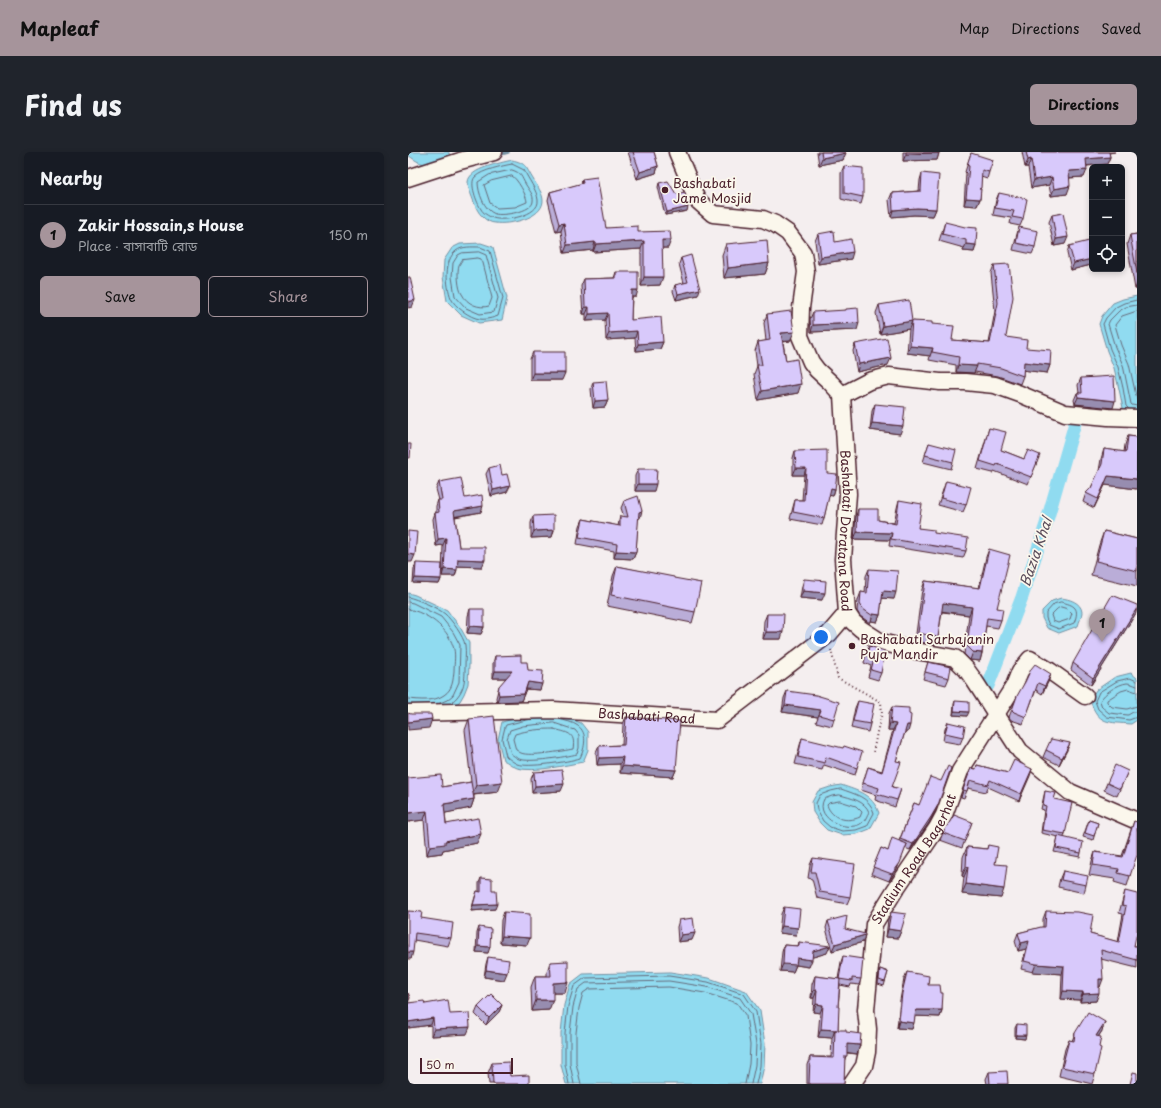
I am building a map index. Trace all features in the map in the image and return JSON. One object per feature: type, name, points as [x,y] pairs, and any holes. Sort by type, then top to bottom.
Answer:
[{"type":"street","points":[[408,178],[460,161],[494,152]]},
{"type":"street","points":[[677,152],[697,200],[713,214],[763,219],[775,224],[788,234],[803,253],[806,272],[800,308],[800,336],[811,362],[842,395],[869,381],[889,376],[940,382],[965,382],[995,385],[1065,413],[1137,418]]},
{"type":"street","name":"Bashabati Doratana Road","points":[[842,395],[848,494],[843,559],[847,613],[853,622],[861,629],[881,642],[916,651],[955,658],[966,669],[994,709]]},
{"type":"street","name":"Bashabati Road","points":[[408,713],[553,710],[717,720],[829,634],[847,613]]},
{"type":"street","name":"Stadium Road Bagerhat","points":[[852,1084],[864,1066],[867,1052],[868,1029],[866,1010],[874,924],[937,828],[944,815],[960,771],[976,745],[994,709],[1014,686],[1020,671],[1030,660],[1050,671],[1085,696]]},
{"type":"street","points":[[994,709],[1020,751],[1070,792],[1137,821]]},
{"type":"path","points":[[830,647],[838,678],[882,702],[882,713],[873,753]]},
{"type":"water","points":[[408,152],[449,152],[449,156],[437,162],[424,164],[408,155]]},
{"type":"water","points":[[512,160],[523,164],[540,190],[543,201],[541,207],[537,212],[524,220],[508,223],[489,221],[482,216],[475,206],[468,182],[470,177],[479,170]]},
{"type":"water","points":[[481,243],[493,247],[507,298],[502,320],[479,323],[461,315],[447,301],[443,277],[444,260],[452,248],[460,244]]},
{"type":"water","points":[[1137,296],[1137,415],[1128,414],[1123,408],[1114,368],[1099,324],[1102,316],[1113,303]]},
{"type":"water","points":[[408,593],[447,610],[460,627],[469,643],[468,684],[460,701],[453,707],[408,714]]},
{"type":"water","points":[[1061,598],[1077,603],[1082,612],[1078,626],[1059,633],[1047,628],[1042,618],[1042,611],[1052,601]]},
{"type":"water","points":[[1131,673],[1137,678],[1137,720],[1131,724],[1105,721],[1097,714],[1090,700],[1096,690],[1115,677]]},
{"type":"water","points":[[556,714],[581,723],[588,732],[588,750],[583,762],[532,770],[517,768],[503,760],[498,739],[502,722],[521,717]]},
{"type":"water","points":[[841,785],[864,794],[876,807],[879,813],[870,829],[857,834],[842,835],[827,830],[820,823],[813,812],[812,802],[818,791]]},
{"type":"water","points":[[670,972],[709,978],[746,991],[760,1011],[765,1044],[764,1066],[760,1084],[566,1084],[561,1065],[561,1033],[564,1005],[570,984],[583,974]]},
{"type":"building","points":[[633,152],[654,152],[658,166],[640,172]]},
{"type":"building","points":[[821,152],[845,152],[846,153],[822,158]]},
{"type":"building","points":[[906,152],[939,152],[939,153],[906,154]]},
{"type":"building","points":[[1026,152],[1109,152],[1110,157],[1086,159],[1087,170],[1069,171],[1070,186],[1054,189],[1052,177],[1034,180],[1031,159],[1028,160]]},
{"type":"building","points":[[971,153],[993,160],[989,172],[982,170],[981,188],[979,189],[981,189],[980,199],[966,198],[969,166],[967,165]]},
{"type":"building","points":[[844,166],[863,168],[863,197],[844,193]]},
{"type":"building","points":[[922,173],[939,175],[936,209],[917,208],[893,210],[892,193],[921,191]]},
{"type":"building","points":[[597,177],[606,228],[638,226],[638,232],[670,231],[671,240],[662,240],[663,277],[644,277],[644,241],[596,244],[595,242],[567,245],[564,223],[559,224],[550,192],[583,183],[582,179]]},
{"type":"building","points":[[668,181],[676,194],[685,192],[688,207],[667,212],[659,183]]},
{"type":"building","points":[[999,193],[1027,199],[1023,219],[1012,217],[1014,211],[995,208]]},
{"type":"building","points":[[1063,213],[1068,237],[1056,239],[1052,215]]},
{"type":"building","points":[[945,222],[965,227],[977,228],[976,245],[966,244],[966,240],[942,234]]},
{"type":"building","points":[[1019,227],[1038,231],[1035,247],[1016,243]]},
{"type":"building","points":[[834,231],[835,242],[851,239],[853,252],[821,257],[818,234]]},
{"type":"building","points":[[1137,234],[1137,273],[1130,235]]},
{"type":"building","points":[[767,240],[769,263],[728,268],[726,244]]},
{"type":"building","points":[[1089,241],[1089,260],[1074,263],[1069,246]]},
{"type":"building","points":[[691,255],[700,289],[678,294],[675,285],[688,282],[681,258]]},
{"type":"building","points":[[1009,264],[1013,297],[1006,337],[1027,340],[1026,348],[1051,350],[1050,365],[1024,362],[1023,376],[1001,368],[977,364],[977,366],[958,365],[959,357],[932,352],[933,348],[910,346],[912,321],[932,322],[932,324],[954,326],[952,340],[990,343],[998,303],[994,265]]},
{"type":"building","points":[[616,272],[638,272],[638,290],[632,290],[631,320],[661,317],[663,342],[638,344],[637,331],[609,333],[608,313],[589,314],[589,307],[585,307],[584,279],[616,278]]},
{"type":"building","points":[[408,277],[410,277],[415,300],[408,302]]},
{"type":"building","points":[[909,300],[912,321],[883,326],[879,305]]},
{"type":"building","points":[[858,308],[859,323],[813,325],[813,312]]},
{"type":"building","points":[[791,311],[794,332],[781,333],[786,361],[797,359],[801,384],[762,391],[757,365],[762,365],[758,342],[770,340],[767,314]]},
{"type":"building","points":[[887,338],[891,358],[859,364],[855,344]]},
{"type":"building","points":[[533,352],[565,352],[565,373],[533,373]]},
{"type":"building","points":[[1114,376],[1115,401],[1078,397],[1077,393],[1082,393],[1081,378]]},
{"type":"building","points":[[606,381],[608,400],[595,401],[593,382]]},
{"type":"building","points":[[875,404],[905,407],[903,426],[872,423]]},
{"type":"building","points":[[989,428],[1006,432],[1001,450],[1024,459],[1028,450],[1040,455],[1031,477],[997,464],[996,466],[980,461]]},
{"type":"building","points":[[1128,436],[1137,437],[1137,479],[1108,476],[1098,499],[1086,493],[1091,488],[1102,464],[1104,449],[1126,452]]},
{"type":"building","points":[[929,443],[956,450],[953,462],[925,455]]},
{"type":"building","points":[[408,444],[411,444],[410,458],[408,458]]},
{"type":"building","points":[[827,450],[827,473],[837,474],[835,489],[831,488],[824,518],[793,512],[795,500],[804,500],[806,468],[796,468],[795,451]]},
{"type":"building","points":[[500,465],[502,475],[507,474],[510,486],[493,490],[489,468]]},
{"type":"building","points":[[638,469],[657,469],[656,484],[638,484]]},
{"type":"building","points":[[461,478],[465,498],[482,495],[483,506],[454,511],[459,547],[485,547],[485,560],[458,559],[457,570],[444,569],[446,538],[438,539],[435,513],[439,512],[438,500],[442,500],[439,482]]},
{"type":"building","points":[[946,481],[971,487],[966,505],[941,498]]},
{"type":"building","points":[[638,496],[642,511],[639,512],[636,552],[616,551],[617,544],[579,537],[583,519],[620,526],[620,516],[628,517],[624,501]]},
{"type":"building","points":[[899,500],[922,504],[918,528],[934,530],[934,533],[968,538],[966,551],[891,539],[892,533],[857,532],[858,509],[878,509],[878,520],[896,524]]},
{"type":"building","points":[[554,515],[554,530],[534,531],[533,516]]},
{"type":"building","points":[[408,531],[417,532],[415,555],[408,554]]},
{"type":"building","points":[[1104,531],[1137,539],[1137,571],[1096,561]]},
{"type":"building","points":[[989,549],[1010,555],[997,608],[1003,609],[1001,620],[987,618],[982,653],[973,652],[967,646],[972,607],[943,603],[938,637],[918,633],[925,581],[980,588]]},
{"type":"building","points":[[416,563],[442,564],[441,579],[415,578]]},
{"type":"building","points":[[617,566],[701,583],[695,612],[611,595]]},
{"type":"building","points":[[869,569],[898,571],[896,592],[883,591],[880,615],[873,614],[873,616],[863,609],[860,604],[861,592],[867,593]]},
{"type":"building","points":[[804,579],[826,581],[825,593],[803,591]]},
{"type":"building","points":[[1112,595],[1137,605],[1137,608],[1093,678],[1073,663]]},
{"type":"building","points":[[470,609],[484,609],[484,627],[470,626]]},
{"type":"building","points":[[767,614],[784,614],[783,632],[766,632]]},
{"type":"building","points":[[869,646],[885,651],[881,673],[871,670],[874,659],[867,656]]},
{"type":"building","points":[[521,655],[521,662],[527,662],[528,670],[543,671],[542,684],[528,682],[524,694],[499,695],[499,686],[512,671],[495,671],[495,656]]},
{"type":"building","points":[[928,662],[951,667],[949,678],[925,672]]},
{"type":"building","points":[[1035,664],[1051,674],[1045,686],[1038,683],[1026,717],[1012,710],[1017,696]]},
{"type":"building","points":[[787,691],[816,695],[839,702],[834,719],[819,715],[821,710],[785,705]]},
{"type":"building","points":[[858,701],[874,704],[870,724],[853,721]]},
{"type":"building","points":[[955,701],[969,702],[969,712],[954,711]]},
{"type":"building","points":[[892,707],[909,708],[909,714],[911,715],[910,725],[907,725],[896,761],[901,762],[892,787],[901,789],[897,800],[877,794],[879,788],[863,783],[868,767],[882,772],[896,724],[890,723]]},
{"type":"building","points":[[408,713],[431,714],[432,719],[408,722]]},
{"type":"building","points":[[494,716],[502,782],[476,785],[469,719]]},
{"type":"building","points":[[626,717],[680,721],[676,770],[622,766],[623,757],[599,758],[599,746],[624,745]]},
{"type":"building","points":[[948,722],[965,726],[963,737],[945,733]]},
{"type":"building","points":[[802,738],[843,748],[844,746],[862,752],[857,768],[826,757],[825,763],[798,757]]},
{"type":"building","points":[[1051,739],[1070,743],[1062,758],[1046,750]]},
{"type":"building","points":[[1014,760],[1032,769],[1021,794],[990,780],[988,785],[970,780],[967,791],[963,790],[971,768],[976,769],[977,765],[1008,773]]},
{"type":"building","points":[[1115,765],[1128,771],[1120,789],[1107,783]]},
{"type":"building","points":[[948,766],[951,768],[938,805],[931,817],[913,844],[900,839],[914,803],[919,805],[930,777],[941,781]]},
{"type":"building","points":[[562,770],[564,784],[535,786],[534,772]]},
{"type":"building","points":[[441,775],[442,787],[471,782],[474,799],[444,804],[446,824],[478,818],[481,834],[445,841],[445,844],[430,846],[427,811],[408,813],[408,778]]},
{"type":"building","points":[[1045,791],[1056,793],[1054,799],[1072,803],[1065,834],[1042,830],[1046,806],[1043,805]]},
{"type":"building","points":[[954,815],[972,822],[965,841],[943,833]]},
{"type":"building","points":[[1089,820],[1098,823],[1094,836],[1085,833]]},
{"type":"building","points":[[1134,821],[1137,822],[1137,855],[1130,876],[1118,873],[1119,869],[1093,865],[1095,852],[1123,857]]},
{"type":"building","points":[[1058,836],[1083,842],[1081,853],[1056,848]]},
{"type":"building","points":[[892,838],[907,844],[900,863],[892,874],[873,867],[881,848],[888,851]]},
{"type":"building","points":[[988,845],[998,847],[995,864],[1007,865],[1004,889],[966,884],[968,867],[966,867],[967,847],[987,849]]},
{"type":"building","points":[[813,858],[855,864],[850,897],[820,892],[815,872],[811,872]]},
{"type":"building","points":[[1063,871],[1088,876],[1086,885],[1061,880]]},
{"type":"building","points":[[481,878],[492,879],[492,890],[496,890],[497,904],[473,905],[477,891],[481,892]]},
{"type":"building","points":[[1125,891],[1137,894],[1137,931],[1134,946],[1137,946],[1137,960],[1101,950],[1103,979],[1099,979],[1099,993],[1083,994],[1083,992],[1063,991],[1064,966],[1036,964],[1024,961],[1029,941],[1021,943],[1018,933],[1045,927],[1046,911],[1078,912],[1093,915],[1090,934],[1119,942],[1126,906],[1122,905]]},
{"type":"building","points":[[784,907],[800,909],[798,928],[782,926]]},
{"type":"building","points":[[408,911],[422,912],[421,918],[453,923],[451,938],[415,933],[413,952],[408,952]]},
{"type":"building","points":[[504,912],[530,914],[530,938],[502,936]]},
{"type":"building","points":[[891,912],[906,914],[901,931],[888,929]]},
{"type":"building","points":[[847,916],[845,929],[865,935],[835,944],[828,921]]},
{"type":"building","points":[[693,918],[695,933],[681,935],[679,920]]},
{"type":"building","points":[[479,927],[491,929],[490,947],[478,946]]},
{"type":"building","points":[[799,942],[830,946],[813,951],[812,960],[797,958],[796,965],[783,964],[784,945],[799,946]]},
{"type":"building","points":[[843,956],[863,959],[861,979],[852,978],[852,981],[839,979]]},
{"type":"building","points":[[488,957],[509,960],[507,973],[486,970]]},
{"type":"building","points":[[568,961],[568,982],[553,983],[553,1000],[536,1000],[535,976],[551,976],[550,962]]},
{"type":"building","points":[[880,969],[888,972],[885,982],[879,980]]},
{"type":"building","points":[[907,972],[929,976],[928,985],[940,985],[941,993],[943,993],[942,1010],[916,1010],[914,1023],[899,1021],[902,993]]},
{"type":"building","points":[[815,976],[840,979],[838,1030],[846,1030],[846,1032],[861,1034],[860,1045],[847,1044],[844,1084],[809,1084],[810,1057],[834,1058],[835,1030],[837,1030],[821,1029],[823,1005],[816,1004],[817,990],[814,990]]},
{"type":"building","points":[[491,994],[502,1005],[489,1018],[478,1007]]},
{"type":"building","points":[[448,1000],[450,1014],[469,1013],[470,1027],[434,1029],[433,1018],[408,1022],[408,1003],[424,1001],[425,1004]]},
{"type":"building","points":[[1088,1012],[1105,1022],[1096,1036],[1101,1037],[1099,1047],[1101,1048],[1095,1074],[1062,1067],[1069,1040],[1074,1041],[1075,1033]]},
{"type":"building","points":[[1017,1024],[1026,1025],[1026,1035],[1016,1035]]},
{"type":"building","points":[[509,1062],[510,1076],[529,1075],[529,1084],[493,1084],[492,1063]]},
{"type":"building","points":[[1007,1071],[1008,1084],[990,1084],[989,1072]]},
{"type":"building","points":[[1133,1072],[1137,1073],[1137,1084],[1130,1084]]},
{"type":"waterway","points":[[497,155],[508,152]]},
{"type":"waterway","name":"Bazia Khal","points":[[988,686],[1022,597],[1046,524],[1077,416]]},
{"type":"place","name":"Bashabati Jame Mosjid","points":[[665,190]]},
{"type":"place","name":"Zakir Hossain,s House","points":[[1102,642]]},
{"type":"place","name":"Bashabati Sarbajanin Puja Mandir","points":[[852,646]]}]
